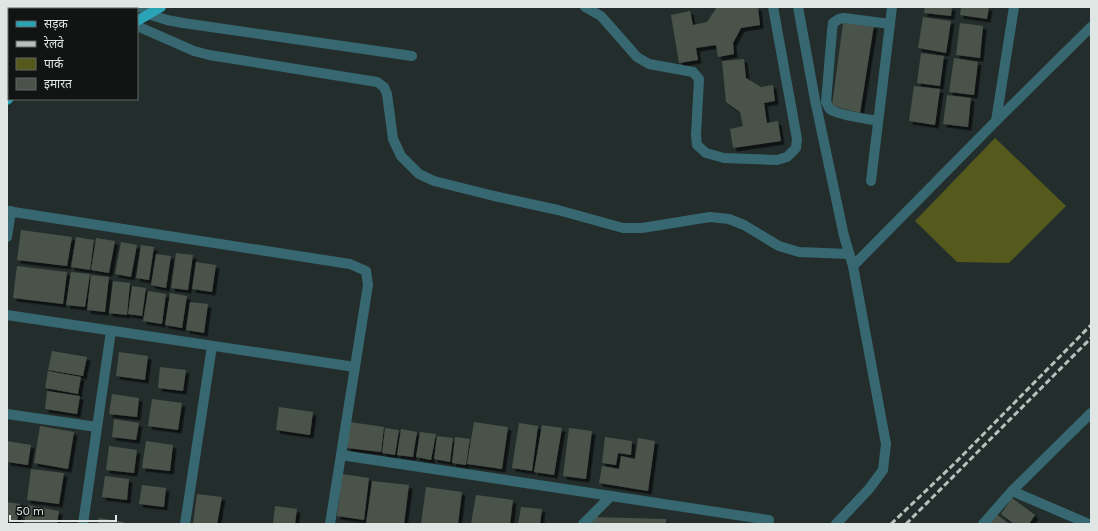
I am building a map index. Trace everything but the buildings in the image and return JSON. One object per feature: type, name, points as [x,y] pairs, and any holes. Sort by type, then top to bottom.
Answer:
[{"type":"main road","points":[[138,20],[145,11],[161,7]]},
{"type":"street","points":[[584,7],[601,16],[637,57],[649,64],[693,72],[699,79],[696,135],[697,145],[706,153],[724,158],[778,160],[787,157],[796,148],[797,139],[773,7]]},
{"type":"street","points":[[798,7],[816,100],[849,254],[853,266],[886,444],[884,470],[869,489],[836,524]]},
{"type":"street","points":[[871,181],[892,7]]},
{"type":"street","points":[[996,121],[1014,7]]},
{"type":"street","points":[[145,11],[167,20],[183,23],[412,56]]},
{"type":"street","points":[[878,121],[832,111],[828,108],[826,102],[832,31],[833,23],[844,18],[890,24]]},
{"type":"street","points":[[138,26],[194,51],[209,55],[377,82],[384,87],[387,94],[393,139],[401,156],[419,174],[434,181],[558,210],[623,228],[642,228],[710,217],[729,219],[744,225],[779,246],[799,252],[849,254]]},
{"type":"street","points":[[853,266],[996,121],[1091,28]]},
{"type":"street","points":[[7,237],[9,211],[350,264],[366,271],[368,285],[330,524]]},
{"type":"street","points":[[7,315],[355,368]]},
{"type":"street","points":[[83,524],[111,331]]},
{"type":"street","points":[[185,524],[212,346]]},
{"type":"street","points":[[983,524],[1012,491],[1091,412]]},
{"type":"street","points":[[7,414],[97,427]]},
{"type":"street","points":[[341,455],[769,520]]},
{"type":"street","points":[[1012,491],[1089,524]]},
{"type":"street","points":[[582,524],[611,496]]},
{"type":"green space","points":[[995,138],[1066,206],[1009,263],[957,262],[915,221]]},
{"type":"railway","points":[[891,524],[955,463],[1091,325]]},
{"type":"railway","points":[[906,524],[1091,338]]}]
